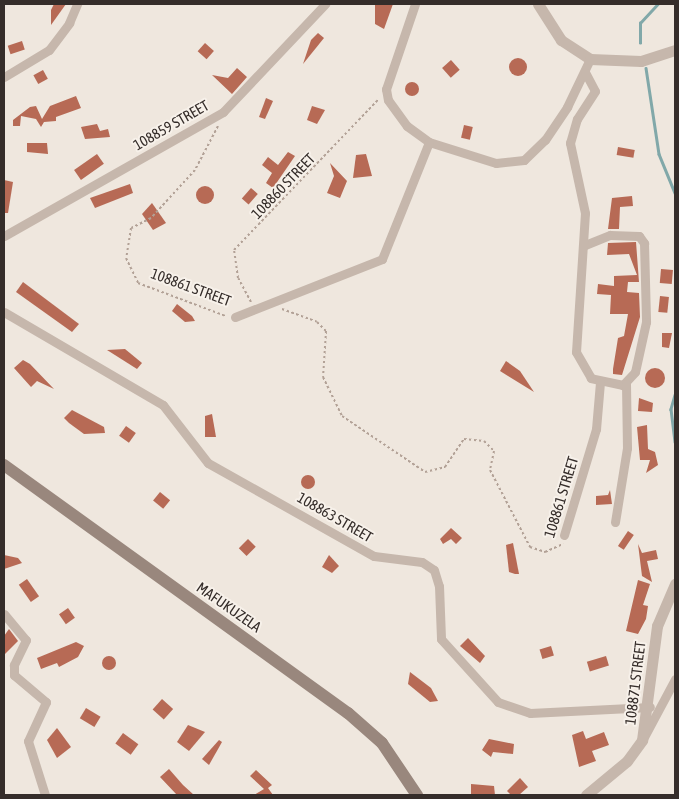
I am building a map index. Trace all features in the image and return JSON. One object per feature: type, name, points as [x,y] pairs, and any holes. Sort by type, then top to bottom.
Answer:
[{"type":"main road","name":"MAFUKUZELA","points":[[4,465],[348,713],[382,744],[416,795]]},
{"type":"street","points":[[4,77],[49,50],[69,23],[77,4]]},
{"type":"street","name":"108859 STREET","points":[[4,236],[223,112],[325,4]]},
{"type":"street","points":[[415,4],[386,89],[388,100],[407,126],[429,142],[496,163],[524,160],[545,140],[585,72],[590,59]]},
{"type":"street","points":[[538,4],[561,40],[590,59],[641,61],[675,50]]},
{"type":"street","points":[[585,72],[595,91],[577,119],[570,143],[585,213],[585,245],[576,352],[583,370],[600,382],[626,384]]},
{"type":"street","points":[[235,317],[382,258],[429,142]]},
{"type":"street","points":[[585,245],[610,235],[639,236],[644,243],[646,322],[635,372],[626,384],[627,448],[615,522]]},
{"type":"street","name":"108863 STREET","points":[[4,312],[163,405],[208,463],[374,556],[422,562],[434,570],[439,586],[441,638],[498,702],[530,713],[650,707]]},
{"type":"street","name":"108861 STREET","points":[[564,535],[596,429],[600,382]]},
{"type":"street","name":"108871 STREET","points":[[586,795],[627,761],[642,740],[650,707],[656,626],[675,584]]},
{"type":"street","points":[[4,614],[26,640],[14,664],[14,675],[46,702],[28,741],[45,795]]},
{"type":"street","points":[[642,740],[675,679]]},
{"type":"path","name":"108860 STREET","points":[[254,308],[238,278],[234,250],[367,116],[386,89]]},
{"type":"path","name":"108861 STREET","points":[[223,112],[195,170],[151,218],[131,228],[126,258],[138,283],[235,317]]},
{"type":"path","name":"108861 STREET","points":[[272,309],[290,309],[326,331],[323,377],[342,416],[426,472],[445,468],[464,439],[484,441],[494,452],[490,470],[530,547],[558,550],[564,535]]},
{"type":"building","points":[[54,4],[66,4],[51,25],[51,10]]},
{"type":"building","points":[[375,4],[393,4],[384,29],[375,24]]},
{"type":"building","points":[[318,33],[324,38],[303,64],[311,40]]},
{"type":"building","points":[[22,41],[25,50],[11,54],[8,46]]},
{"type":"building","points":[[205,43],[214,51],[207,59],[198,51]]},
{"type":"building","points":[[518,58],[524,61],[527,67],[524,73],[518,76],[512,73],[509,67],[512,61]]},
{"type":"building","points":[[451,60],[460,70],[451,78],[442,68]]},
{"type":"building","points":[[237,68],[247,77],[232,94],[212,75],[228,78]]},
{"type":"building","points":[[43,70],[48,79],[38,84],[33,75]]},
{"type":"building","points":[[409,82],[415,82],[419,89],[415,96],[409,96],[405,92],[405,86]]},
{"type":"building","points":[[76,96],[81,108],[56,117],[56,121],[44,122],[41,127],[36,119],[21,116],[20,126],[13,126],[13,120],[30,107],[36,106],[42,119],[50,106]]},
{"type":"building","points":[[266,98],[273,101],[265,119],[259,117]]},
{"type":"building","points":[[312,106],[325,110],[317,124],[307,120]]},
{"type":"building","points":[[97,124],[100,131],[108,129],[110,137],[85,139],[81,127]]},
{"type":"building","points":[[464,125],[473,127],[470,140],[461,138]]},
{"type":"building","points":[[27,143],[47,143],[48,154],[27,152]]},
{"type":"building","points":[[618,147],[635,150],[633,158],[617,155]]},
{"type":"building","points":[[288,152],[295,156],[273,188],[266,183],[272,173],[262,165],[268,157],[278,165]]},
{"type":"building","points":[[97,154],[104,164],[81,180],[74,170]]},
{"type":"building","points":[[366,154],[372,176],[353,178],[356,155]]},
{"type":"building","points":[[330,163],[347,181],[340,198],[327,193],[334,176]]},
{"type":"building","points":[[4,180],[13,182],[8,213],[4,213]]},
{"type":"building","points":[[130,184],[133,193],[95,208],[90,198]]},
{"type":"building","points":[[201,186],[209,186],[214,191],[212,202],[201,204],[196,199],[196,191]]},
{"type":"building","points":[[251,188],[258,194],[249,204],[242,199]]},
{"type":"building","points":[[632,196],[633,206],[620,207],[619,229],[608,229],[612,198]]},
{"type":"building","points":[[152,203],[166,223],[153,230],[142,214]]},
{"type":"building","points":[[636,242],[639,282],[628,282],[627,292],[639,293],[640,317],[622,375],[613,374],[618,338],[624,336],[628,314],[610,314],[611,295],[597,294],[598,284],[614,286],[614,276],[637,275],[629,254],[607,255],[608,243]]},
{"type":"building","points":[[661,269],[673,270],[672,284],[660,283]]},
{"type":"building","points":[[23,282],[79,324],[72,332],[16,292]]},
{"type":"building","points":[[660,296],[669,297],[667,313],[658,312]]},
{"type":"building","points":[[177,304],[192,316],[195,321],[185,322],[172,311]]},
{"type":"building","points":[[662,333],[672,333],[669,348],[662,347]]},
{"type":"building","points":[[125,349],[142,363],[137,369],[107,350]]},
{"type":"building","points":[[23,360],[30,364],[54,389],[37,381],[31,387],[14,368]]},
{"type":"building","points":[[506,361],[520,371],[534,392],[500,371]]},
{"type":"building","points":[[655,368],[662,371],[665,378],[662,385],[655,388],[648,385],[645,378],[648,371]]},
{"type":"building","points":[[639,398],[653,403],[652,412],[638,411]]},
{"type":"building","points":[[72,410],[104,427],[105,433],[84,434],[64,418]]},
{"type":"building","points":[[212,414],[216,437],[205,437],[205,416]]},
{"type":"building","points":[[647,425],[648,449],[655,452],[658,465],[646,473],[650,460],[640,460],[637,427]]},
{"type":"building","points":[[126,426],[136,433],[129,443],[119,436]]},
{"type":"building","points":[[308,475],[313,477],[315,482],[313,487],[308,489],[303,487],[301,482],[303,477]]},
{"type":"building","points":[[610,490],[612,504],[596,505],[596,496],[608,495]]},
{"type":"building","points":[[160,492],[170,500],[163,509],[153,501]]},
{"type":"building","points":[[451,528],[462,538],[456,544],[451,539],[443,544],[440,539]]},
{"type":"building","points":[[628,531],[634,535],[624,550],[618,546]]},
{"type":"building","points":[[248,539],[256,547],[247,556],[239,548]]},
{"type":"building","points":[[513,543],[519,574],[509,572],[506,545]]},
{"type":"building","points":[[638,544],[642,553],[656,550],[658,559],[647,561],[652,582],[642,576]]},
{"type":"building","points":[[4,555],[18,558],[22,563],[4,569]]},
{"type":"building","points":[[329,555],[339,566],[332,573],[322,567]]},
{"type":"building","points":[[27,579],[39,596],[31,602],[19,585]]},
{"type":"building","points":[[638,580],[650,584],[643,605],[648,606],[646,619],[638,634],[626,631]]},
{"type":"building","points":[[68,608],[75,618],[66,624],[59,614]]},
{"type":"building","points":[[9,629],[18,641],[4,655],[4,636]]},
{"type":"building","points":[[468,638],[485,656],[480,663],[460,646]]},
{"type":"building","points":[[76,642],[84,646],[78,657],[59,667],[57,663],[41,669],[37,658]]},
{"type":"building","points":[[551,646],[554,656],[542,659],[540,650]]},
{"type":"building","points":[[106,656],[112,656],[116,663],[112,670],[106,670],[102,666],[102,660]]},
{"type":"building","points":[[606,656],[609,666],[590,671],[587,662]]},
{"type":"building","points":[[410,672],[431,688],[438,701],[430,702],[408,684]]},
{"type":"building","points":[[162,699],[173,709],[164,719],[153,709]]},
{"type":"building","points":[[86,708],[101,717],[94,727],[80,718]]},
{"type":"building","points":[[188,725],[205,732],[189,751],[177,742]]},
{"type":"building","points":[[57,728],[71,747],[57,758],[47,740]]},
{"type":"building","points":[[583,731],[586,739],[604,732],[609,745],[592,751],[596,761],[579,767],[572,735]]},
{"type":"building","points":[[123,733],[138,744],[131,755],[115,744]]},
{"type":"building","points":[[489,739],[514,744],[513,754],[493,752],[491,757],[482,750]]},
{"type":"building","points":[[219,740],[222,742],[209,765],[202,759]]},
{"type":"building","points":[[169,769],[194,795],[177,795],[160,777]]},
{"type":"building","points":[[256,770],[272,785],[268,788],[273,795],[254,795],[264,789],[250,776]]},
{"type":"building","points":[[520,778],[528,787],[519,795],[511,795],[507,791]]},
{"type":"building","points":[[471,784],[494,786],[495,795],[471,795]]},
{"type":"waterway","points":[[640,43],[640,23],[658,4]]},
{"type":"waterway","points":[[646,68],[659,154],[675,193]]},
{"type":"waterway","points":[[675,395],[671,409],[675,442]]}]
